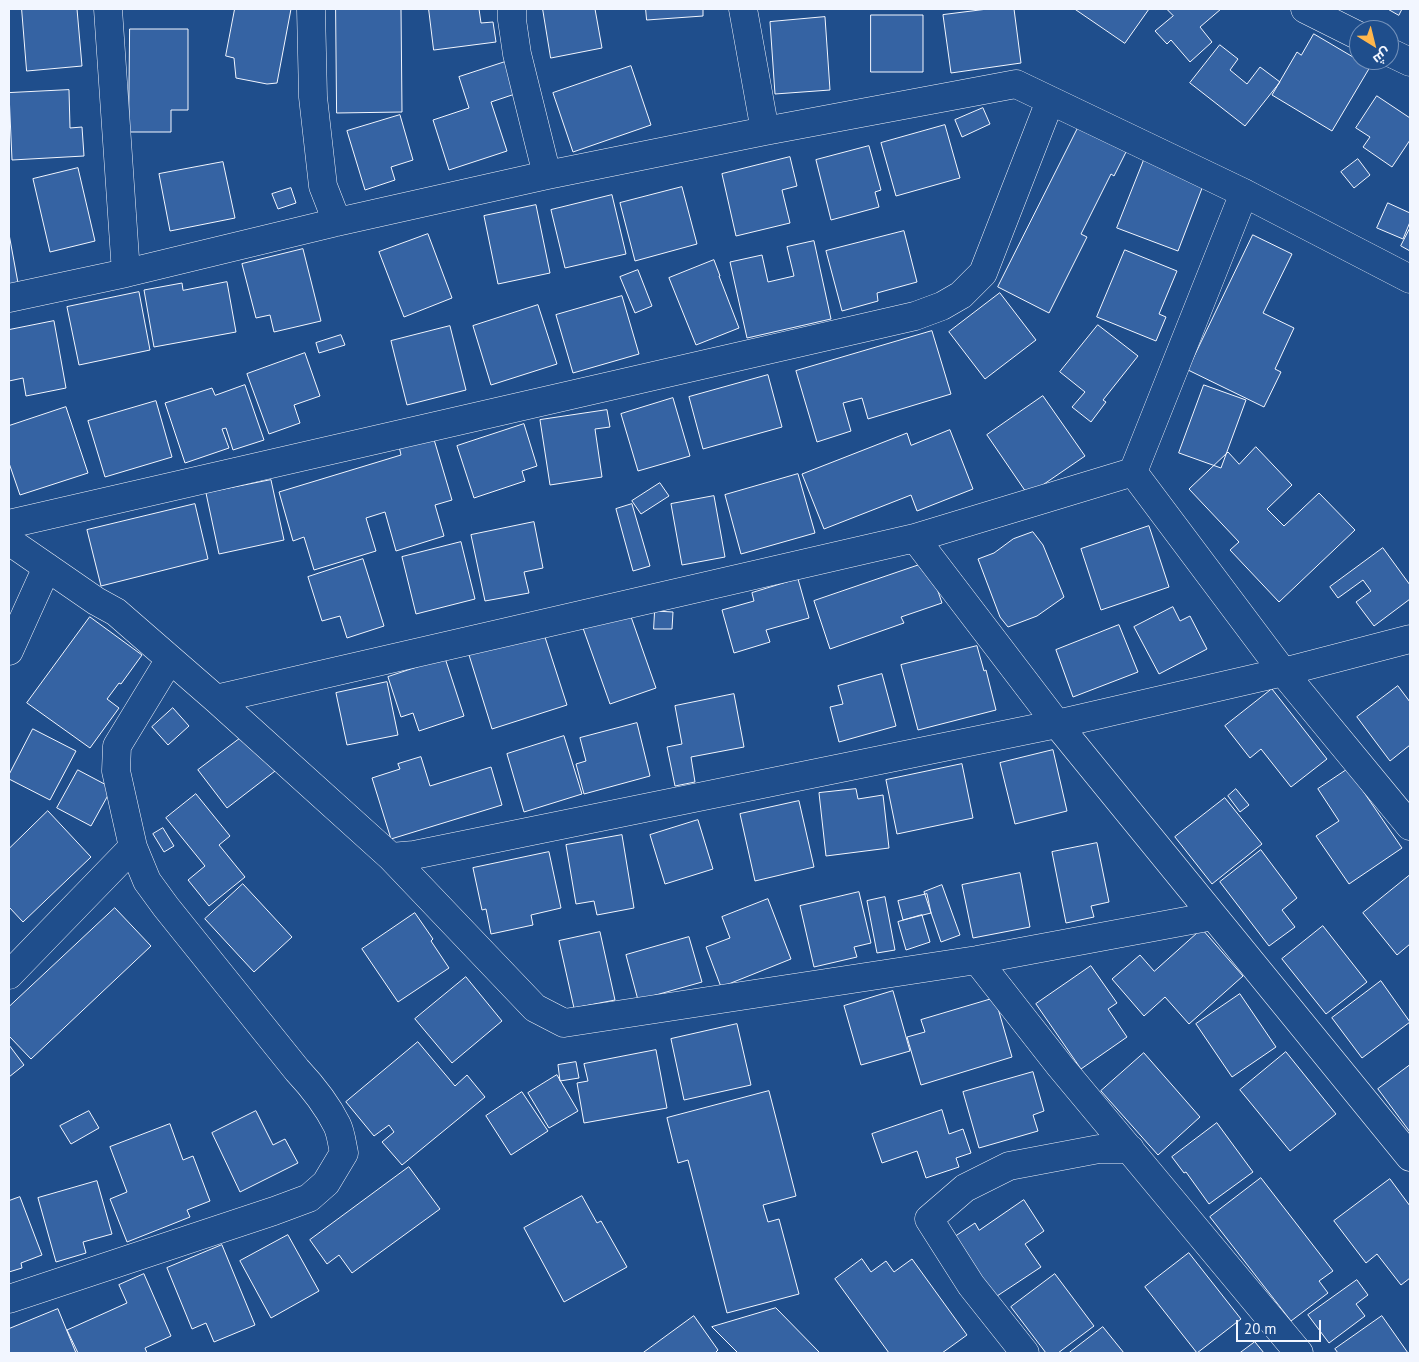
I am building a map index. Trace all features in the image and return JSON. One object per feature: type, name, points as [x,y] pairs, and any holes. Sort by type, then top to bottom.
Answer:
[{"type":"street","points":[[108,9],[126,273]]},
{"type":"street","points":[[311,9],[313,97],[322,186],[337,222]]},
{"type":"street","points":[[512,9],[517,54],[546,175]]},
{"type":"street","points":[[743,9],[765,131]]},
{"type":"street","points":[[1305,9],[1349,31]]},
{"type":"street","points":[[9,298],[126,273],[337,222],[546,175],[765,131],[1016,84],[1244,192],[1410,279]]},
{"type":"street","points":[[9,524],[906,318],[942,306],[961,294],[983,273],[1050,100]]},
{"type":"street","points":[[1133,472],[1244,192]]},
{"type":"street","points":[[216,699],[915,538],[1133,472]]},
{"type":"street","points":[[1133,472],[1283,672],[1410,826]]},
{"type":"street","points":[[915,538],[1057,724],[1410,1156]]},
{"type":"street","points":[[9,541],[96,601],[116,612],[216,699],[391,857],[535,1008],[564,1023],[977,960],[1212,916]]},
{"type":"street","points":[[9,651],[47,567]]},
{"type":"street","points":[[391,857],[433,851],[1057,724],[1283,672],[1410,639]]},
{"type":"street","points":[[9,1299],[309,1198],[326,1183],[344,1153],[338,1127],[323,1103],[307,1080],[296,1070],[166,907],[147,881],[133,847],[116,771],[117,746],[170,659]]},
{"type":"street","points":[[9,975],[133,847]]},
{"type":"street","points":[[977,960],[1060,1066],[1299,1353]]},
{"type":"street","points":[[1025,1353],[971,1285],[929,1220],[965,1188],[1009,1166],[1099,1149],[1130,1149]]},
{"type":"building","points":[[22,9],[77,9],[82,66],[27,71]]},
{"type":"building","points":[[235,9],[291,9],[277,83],[267,84],[236,78],[234,58],[226,56]]},
{"type":"building","points":[[336,9],[401,9],[402,112],[337,113]]},
{"type":"building","points":[[429,9],[479,9],[481,23],[493,22],[496,42],[434,50]]},
{"type":"building","points":[[543,9],[595,9],[602,48],[551,58]]},
{"type":"building","points":[[646,9],[703,9],[703,16],[647,20]]},
{"type":"building","points":[[988,9],[1014,9],[1021,63],[951,73],[943,15]]},
{"type":"building","points":[[1075,9],[1149,9],[1125,43]]},
{"type":"building","points":[[1167,9],[1221,9],[1200,27],[1212,42],[1190,62],[1171,40],[1167,44],[1155,31],[1173,16]]},
{"type":"building","points":[[1388,9],[1402,9],[1399,15]]},
{"type":"building","points":[[871,15],[923,15],[923,72],[871,72]]},
{"type":"building","points":[[825,17],[830,90],[775,94],[770,22]]},
{"type":"building","points":[[130,29],[188,29],[188,110],[171,110],[171,132],[129,132]]},
{"type":"building","points":[[1314,34],[1349,55],[1349,70],[1368,70],[1332,131],[1272,95],[1297,52],[1301,55]]},
{"type":"building","points":[[1220,45],[1238,59],[1230,70],[1247,84],[1260,67],[1280,82],[1245,126],[1190,83]]},
{"type":"building","points":[[505,62],[515,94],[491,102],[507,151],[449,170],[433,120],[469,108],[459,77]]},
{"type":"building","points":[[631,66],[651,125],[573,152],[553,93]]},
{"type":"building","points":[[69,90],[70,128],[82,127],[84,156],[12,160],[9,93]]},
{"type":"building","points":[[1377,96],[1410,118],[1410,140],[1392,167],[1363,147],[1370,137],[1356,128]]},
{"type":"building","points":[[983,108],[990,124],[962,137],[955,120]]},
{"type":"building","points":[[400,115],[413,160],[391,167],[395,180],[365,190],[347,131]]},
{"type":"building","points":[[945,125],[960,178],[896,196],[881,143]]},
{"type":"building","points":[[1079,126],[1127,150],[1114,176],[1111,174],[1081,234],[1087,237],[1049,313],[998,287]]},
{"type":"building","points":[[869,146],[881,190],[875,192],[879,207],[831,220],[816,160]]},
{"type":"building","points":[[790,157],[797,186],[782,190],[790,223],[736,236],[722,174]]},
{"type":"building","points":[[1358,159],[1370,175],[1354,188],[1341,172]]},
{"type":"building","points":[[1144,160],[1204,183],[1178,251],[1117,228]]},
{"type":"building","points":[[223,162],[235,218],[170,231],[159,174]]},
{"type":"building","points":[[78,168],[95,241],[50,252],[33,179]]},
{"type":"building","points":[[682,187],[697,244],[635,261],[620,203]]},
{"type":"building","points":[[291,188],[296,203],[278,209],[272,194]]},
{"type":"building","points":[[612,195],[626,254],[565,268],[551,210]]},
{"type":"building","points":[[1388,203],[1410,213],[1410,222],[1403,239],[1377,228]]},
{"type":"building","points":[[536,205],[550,273],[498,284],[484,216]]},
{"type":"building","points":[[1410,228],[1410,251],[1401,246]]},
{"type":"building","points":[[904,231],[917,282],[877,293],[878,301],[842,311],[826,251]]},
{"type":"building","points":[[9,234],[18,283],[9,285]]},
{"type":"building","points":[[428,234],[452,298],[404,317],[379,252]]},
{"type":"building","points":[[1253,235],[1292,254],[1263,313],[1294,328],[1275,369],[1281,372],[1264,407],[1188,370]]},
{"type":"building","points":[[814,241],[831,319],[747,338],[730,262],[762,255],[768,282],[794,276],[787,247]]},
{"type":"building","points":[[303,249],[321,321],[274,332],[270,315],[256,318],[242,264]]},
{"type":"building","points":[[1125,250],[1177,271],[1159,314],[1166,317],[1156,341],[1097,317]]},
{"type":"building","points":[[714,260],[739,328],[696,345],[669,278]]},
{"type":"building","points":[[638,270],[652,306],[635,313],[620,277]]},
{"type":"building","points":[[227,282],[236,332],[154,347],[144,290],[182,283],[183,290]]},
{"type":"building","points":[[139,292],[150,350],[79,365],[67,307]]},
{"type":"building","points":[[1000,293],[1036,340],[985,379],[949,332]]},
{"type":"building","points":[[622,296],[639,354],[573,373],[556,315]]},
{"type":"building","points":[[538,305],[557,364],[491,385],[473,326]]},
{"type":"building","points":[[54,321],[66,388],[26,396],[23,378],[9,381],[9,330]]},
{"type":"building","points":[[1098,325],[1138,356],[1103,400],[1106,402],[1091,422],[1072,407],[1085,392],[1060,372]]},
{"type":"building","points":[[450,326],[466,390],[407,405],[391,341]]},
{"type":"building","points":[[932,331],[951,394],[868,419],[862,398],[843,403],[851,431],[817,442],[796,371]]},
{"type":"building","points":[[341,335],[345,345],[319,353],[316,343]]},
{"type":"building","points":[[305,353],[320,396],[294,405],[300,423],[269,434],[247,374]]},
{"type":"building","points":[[768,375],[782,427],[703,449],[689,397]]},
{"type":"building","points":[[245,385],[264,440],[233,450],[226,428],[222,429],[229,448],[185,463],[165,403],[212,388],[215,395]]},
{"type":"building","points":[[1204,385],[1246,400],[1221,468],[1179,453]]},
{"type":"building","points":[[1043,396],[1085,456],[1028,495],[987,435]]},
{"type":"building","points":[[673,398],[690,456],[638,471],[621,414]]},
{"type":"building","points":[[156,401],[172,457],[105,477],[88,421]]},
{"type":"building","points":[[66,407],[88,473],[20,495],[9,463],[9,426]]},
{"type":"building","points":[[607,410],[610,427],[595,429],[602,477],[550,485],[540,420]]},
{"type":"building","points":[[524,424],[537,466],[522,471],[525,481],[474,498],[457,446]]},
{"type":"building","points":[[950,430],[973,489],[917,511],[911,495],[824,529],[802,474],[907,433],[911,445]]},
{"type":"building","points":[[433,436],[452,500],[435,505],[444,536],[396,551],[385,512],[366,518],[376,551],[314,570],[304,537],[293,541],[279,492],[401,455],[399,446]]},
{"type":"building","points":[[1256,447],[1292,485],[1267,509],[1284,526],[1319,493],[1355,530],[1279,602],[1230,550],[1239,542],[1189,489],[1228,452],[1239,464]]},
{"type":"building","points":[[798,474],[815,533],[741,554],[725,495]]},
{"type":"building","points":[[271,480],[284,540],[219,554],[206,493]]},
{"type":"building","points":[[660,483],[669,496],[641,514],[632,501]]},
{"type":"building","points":[[714,496],[725,557],[682,565],[671,504]]},
{"type":"building","points":[[195,504],[208,559],[101,586],[87,530]]},
{"type":"building","points":[[632,504],[650,566],[633,571],[616,509]]},
{"type":"building","points":[[534,522],[543,568],[524,572],[529,593],[485,601],[471,535]]},
{"type":"building","points":[[1149,526],[1169,587],[1101,610],[1081,549]]},
{"type":"building","points":[[1033,532],[1043,545],[1064,597],[1037,616],[1008,627],[1000,617],[978,559],[994,553],[1013,539]]},
{"type":"building","points":[[461,542],[475,599],[416,614],[402,557]]},
{"type":"building","points":[[1383,548],[1410,585],[1410,599],[1374,626],[1356,602],[1371,591],[1363,580],[1338,598],[1330,587]]},
{"type":"building","points":[[363,559],[384,626],[347,638],[340,616],[322,621],[308,577]]},
{"type":"building","points":[[928,562],[942,603],[901,617],[904,623],[830,649],[814,601]]},
{"type":"building","points":[[798,579],[809,618],[766,630],[770,642],[734,653],[722,610],[754,601],[752,593]]},
{"type":"building","points":[[1173,607],[1180,621],[1190,616],[1207,649],[1159,674],[1134,627]]},
{"type":"building","points":[[629,611],[656,688],[610,704],[583,628]]},
{"type":"building","points":[[655,611],[673,612],[672,629],[654,629]]},
{"type":"building","points":[[90,617],[142,655],[121,684],[119,683],[107,699],[119,708],[90,748],[27,703]]},
{"type":"building","points":[[1119,625],[1138,672],[1073,697],[1056,650]]},
{"type":"building","points":[[543,631],[567,705],[492,729],[469,655]]},
{"type":"building","points":[[977,646],[984,671],[986,670],[996,710],[918,730],[901,665]]},
{"type":"building","points":[[445,658],[464,716],[419,731],[413,713],[401,717],[388,677]]},
{"type":"building","points":[[882,674],[896,726],[839,742],[830,707],[843,704],[838,686]]},
{"type":"building","points":[[387,682],[398,735],[347,745],[336,693]]},
{"type":"building","points":[[1398,686],[1410,702],[1410,745],[1390,761],[1357,717]]},
{"type":"building","points":[[1272,689],[1327,759],[1291,787],[1261,749],[1250,758],[1225,726]]},
{"type":"building","points":[[734,694],[744,747],[691,757],[695,782],[675,786],[667,747],[682,744],[675,706]]},
{"type":"building","points":[[173,708],[189,726],[168,745],[152,727]]},
{"type":"building","points":[[637,723],[650,776],[584,794],[576,764],[586,761],[580,738]]},
{"type":"building","points":[[33,729],[76,751],[50,800],[9,779],[9,775]]},
{"type":"building","points":[[250,731],[279,768],[227,808],[198,770]]},
{"type":"building","points":[[564,736],[582,794],[524,812],[507,754]]},
{"type":"building","points":[[1053,750],[1067,811],[1015,824],[1000,763]]},
{"type":"building","points":[[421,757],[430,786],[491,767],[502,805],[391,839],[372,778],[400,769],[398,764]]},
{"type":"building","points":[[962,764],[973,818],[897,834],[886,780]]},
{"type":"building","points":[[1348,769],[1402,848],[1349,884],[1316,836],[1339,821],[1318,789]]},
{"type":"building","points":[[78,770],[112,788],[91,826],[57,808]]},
{"type":"building","points":[[856,789],[858,799],[883,795],[889,848],[826,856],[819,793]]},
{"type":"building","points":[[1236,789],[1249,805],[1240,812],[1228,796]]},
{"type":"building","points":[[196,794],[230,836],[219,845],[245,877],[209,906],[188,880],[205,866],[166,818]]},
{"type":"building","points":[[1225,798],[1262,844],[1212,884],[1175,837]]},
{"type":"building","points":[[799,801],[814,867],[755,881],[740,814]]},
{"type":"building","points":[[48,811],[91,857],[23,922],[9,907],[9,849]]},
{"type":"building","points":[[698,820],[713,869],[665,884],[650,835]]},
{"type":"building","points":[[163,828],[174,846],[164,852],[153,834]]},
{"type":"building","points":[[622,835],[634,908],[597,915],[594,901],[576,904],[566,845]]},
{"type":"building","points":[[1097,843],[1109,902],[1091,906],[1094,917],[1066,923],[1052,852]]},
{"type":"building","points":[[1261,850],[1297,898],[1282,910],[1295,927],[1269,946],[1220,882]]},
{"type":"building","points":[[549,852],[561,908],[531,915],[533,925],[491,934],[486,909],[482,910],[473,868]]},
{"type":"building","points":[[1020,873],[1030,927],[973,938],[962,885]]},
{"type":"building","points":[[1410,875],[1410,944],[1397,955],[1363,913]]},
{"type":"building","points":[[243,884],[292,937],[254,972],[205,919]]},
{"type":"building","points":[[942,885],[960,935],[941,942],[924,892]]},
{"type":"building","points":[[859,892],[871,943],[854,947],[857,957],[814,967],[800,906]]},
{"type":"building","points":[[927,894],[931,913],[903,920],[898,901]]},
{"type":"building","points":[[885,897],[895,950],[877,953],[867,901]]},
{"type":"building","points":[[768,899],[791,959],[721,987],[706,947],[730,938],[722,917]]},
{"type":"building","points":[[115,908],[151,946],[31,1059],[9,1036],[9,1007]]},
{"type":"building","points":[[415,913],[433,939],[431,941],[449,968],[398,1002],[362,949]]},
{"type":"building","points":[[922,915],[930,942],[906,950],[898,922]]},
{"type":"building","points":[[1323,926],[1367,982],[1326,1014],[1282,959]]},
{"type":"building","points":[[1202,929],[1243,976],[1189,1024],[1165,997],[1144,1016],[1112,979],[1140,955],[1154,971]]},
{"type":"building","points":[[600,932],[615,1000],[574,1008],[559,941]]},
{"type":"building","points":[[689,937],[702,982],[638,1000],[626,955]]},
{"type":"building","points":[[1091,966],[1117,1003],[1108,1009],[1127,1037],[1081,1069],[1036,1004]]},
{"type":"building","points":[[466,977],[502,1021],[452,1063],[415,1019]]},
{"type":"building","points":[[1381,981],[1410,1022],[1362,1058],[1332,1018]]},
{"type":"building","points":[[893,991],[910,1051],[861,1065],[844,1006]]},
{"type":"building","points":[[1240,994],[1276,1047],[1232,1077],[1196,1024]]},
{"type":"building","points":[[995,998],[1012,1057],[921,1085],[907,1037],[925,1032],[921,1020]]},
{"type":"building","points":[[737,1024],[751,1085],[684,1100],[671,1039]]},
{"type":"building","points":[[418,1042],[455,1086],[467,1075],[485,1097],[402,1165],[382,1142],[394,1132],[389,1125],[374,1136],[346,1102]]},
{"type":"building","points":[[9,1045],[24,1065],[9,1077]]},
{"type":"building","points":[[656,1050],[667,1108],[584,1123],[577,1083],[588,1081],[584,1064]]},
{"type":"building","points":[[1286,1052],[1336,1114],[1290,1151],[1240,1090]]},
{"type":"building","points":[[1144,1053],[1200,1117],[1158,1155],[1101,1091]]},
{"type":"building","points":[[576,1062],[579,1078],[560,1081],[558,1065]]},
{"type":"building","points":[[1410,1065],[1410,1132],[1378,1089]]},
{"type":"building","points":[[1033,1072],[1044,1111],[1033,1115],[1038,1131],[979,1148],[963,1092]]},
{"type":"building","points":[[557,1075],[578,1111],[549,1128],[528,1093]]},
{"type":"building","points":[[769,1091],[796,1196],[763,1205],[768,1222],[779,1219],[799,1294],[727,1313],[688,1160],[678,1163],[667,1118]]},
{"type":"building","points":[[522,1092],[548,1131],[511,1155],[486,1116]]},
{"type":"building","points":[[942,1110],[949,1134],[963,1129],[971,1153],[956,1158],[959,1167],[926,1178],[917,1151],[882,1163],[872,1134]]},
{"type":"building","points":[[89,1111],[99,1128],[71,1144],[60,1126]]},
{"type":"building","points":[[256,1111],[273,1145],[285,1139],[298,1163],[240,1192],[212,1133]]},
{"type":"building","points":[[1217,1123],[1253,1172],[1209,1204],[1186,1172],[1184,1173],[1172,1157]]},
{"type":"building","points":[[170,1124],[183,1160],[193,1156],[210,1201],[187,1210],[190,1217],[127,1242],[110,1199],[127,1192],[110,1147]]},
{"type":"building","points":[[409,1167],[440,1209],[352,1273],[339,1255],[327,1264],[310,1240]]},
{"type":"building","points":[[1261,1178],[1333,1271],[1319,1281],[1328,1293],[1291,1321],[1210,1217]]},
{"type":"building","points":[[1390,1179],[1410,1206],[1410,1278],[1401,1285],[1377,1254],[1366,1263],[1334,1221]]},
{"type":"building","points":[[97,1181],[112,1234],[83,1242],[86,1253],[56,1262],[38,1198]]},
{"type":"building","points":[[582,1196],[597,1223],[601,1221],[627,1267],[564,1302],[524,1228]]},
{"type":"building","points":[[20,1197],[42,1255],[21,1263],[22,1268],[9,1272],[9,1201]]},
{"type":"building","points":[[1024,1200],[1044,1231],[1025,1244],[1041,1267],[991,1300],[951,1239],[975,1223],[979,1230]]},
{"type":"building","points":[[288,1235],[319,1291],[271,1318],[240,1261]]},
{"type":"building","points":[[222,1245],[255,1325],[214,1342],[206,1323],[192,1329],[167,1268]]},
{"type":"building","points":[[1189,1253],[1241,1319],[1197,1353],[1145,1287]]},
{"type":"building","points":[[862,1259],[871,1272],[886,1261],[894,1272],[912,1259],[967,1335],[942,1353],[889,1353],[835,1279]]},
{"type":"building","points":[[144,1274],[171,1336],[145,1348],[147,1353],[78,1353],[67,1330],[127,1303],[119,1285]]},
{"type":"building","points":[[1055,1274],[1094,1326],[1058,1353],[1046,1353],[1011,1307]]},
{"type":"building","points":[[1357,1280],[1368,1295],[1356,1304],[1365,1316],[1329,1343],[1308,1315]]},
{"type":"building","points":[[776,1308],[820,1353],[738,1353],[712,1327]]},
{"type":"building","points":[[58,1309],[76,1353],[9,1353],[9,1329]]},
{"type":"building","points":[[694,1316],[718,1350],[717,1353],[643,1353]]},
{"type":"building","points":[[1382,1316],[1408,1353],[1338,1353],[1335,1349]]},
{"type":"building","points":[[1103,1327],[1124,1353],[1069,1353]]},
{"type":"building","points":[[1255,1342],[1264,1353],[1240,1353]]}]
